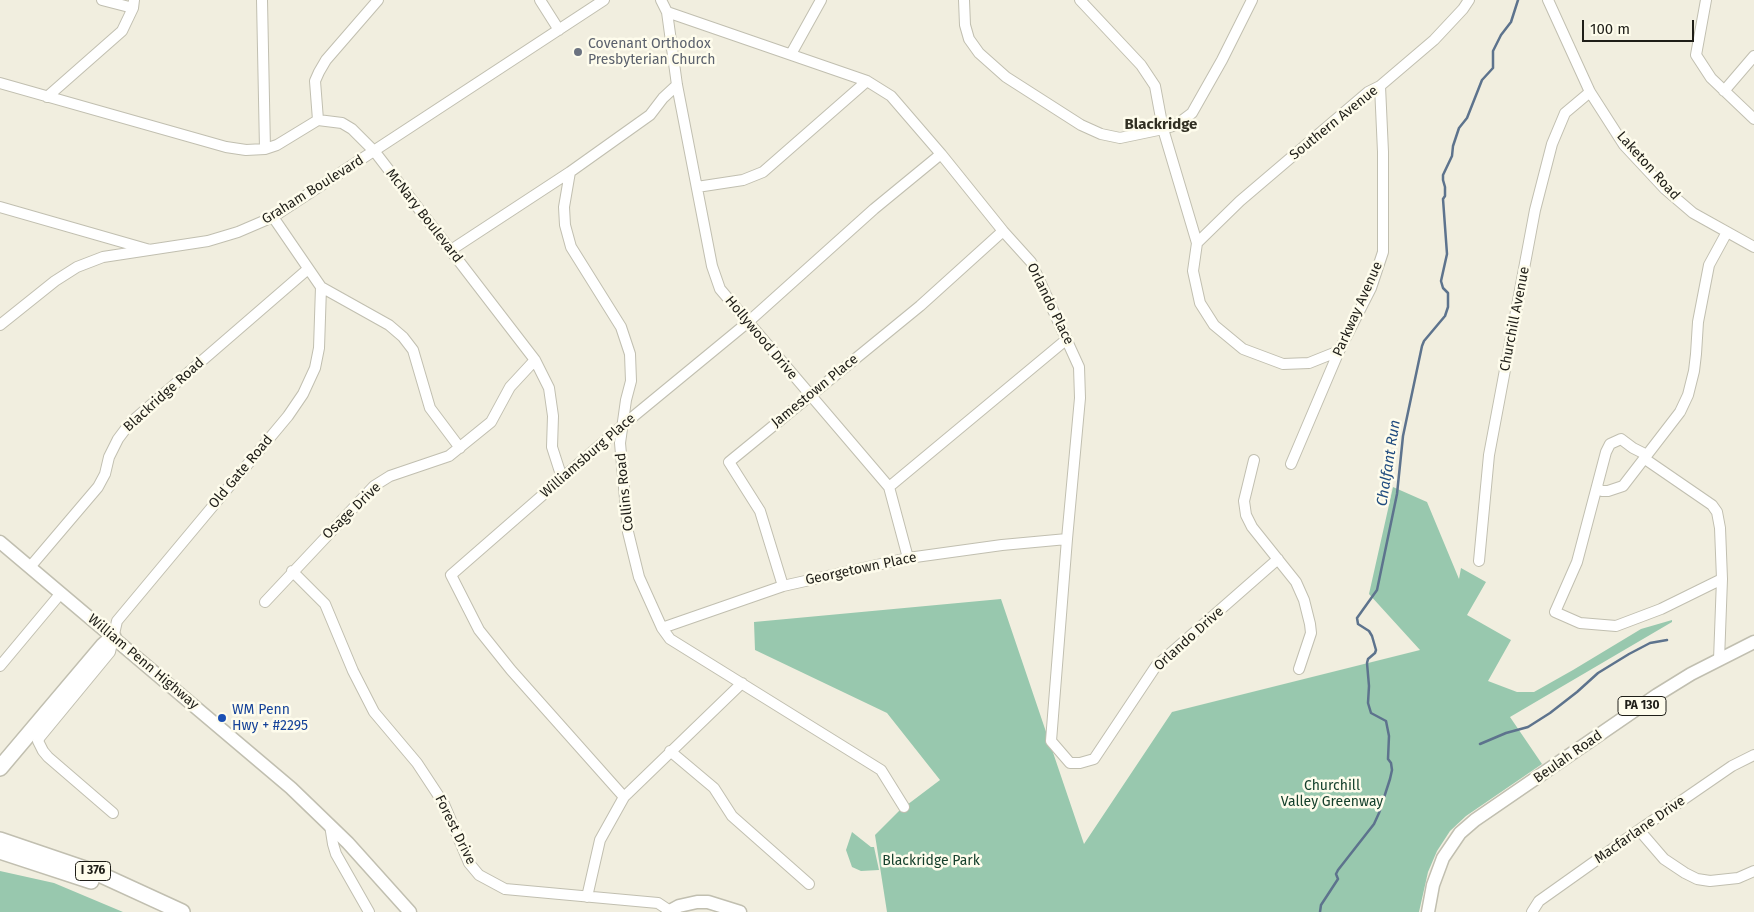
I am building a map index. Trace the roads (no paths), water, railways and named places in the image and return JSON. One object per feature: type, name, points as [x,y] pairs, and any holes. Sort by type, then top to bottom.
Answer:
[{"type":"highway","points":[[0,768],[103,646],[113,637]]},
{"type":"highway","name":"I 376","points":[[0,840],[97,873],[182,912]]},
{"type":"highway","name":"I 376","points":[[0,851],[84,879],[160,912]]},
{"type":"main road","name":"William Penn Highway","points":[[0,542],[271,770],[330,825],[410,912]]},
{"type":"main road","name":"Beulah Road","points":[[1428,912],[1433,885],[1443,858],[1460,833],[1475,820],[1658,695],[1691,674],[1754,642]]},
{"type":"main road","points":[[669,911],[688,903],[708,902],[740,912]]},
{"type":"street","points":[[47,97],[122,31],[133,4],[102,0]]},
{"type":"street","points":[[262,0],[265,149]]},
{"type":"street","points":[[0,83],[226,147],[246,150],[265,149],[277,145],[318,120],[315,81],[319,72],[326,60],[378,0]]},
{"type":"street","points":[[540,0],[559,30]]},
{"type":"street","name":"Graham Boulevard","points":[[0,325],[55,281],[77,267],[103,257],[208,241],[238,232],[273,217],[375,152],[604,0]]},
{"type":"street","name":"Hollywood Drive","points":[[661,0],[667,12],[678,85],[712,266],[720,290],[889,488],[908,558]]},
{"type":"street","points":[[791,54],[821,0]]},
{"type":"street","points":[[964,0],[965,25],[969,39],[979,53],[1013,82],[1081,124],[1101,134],[1120,138],[1176,125],[1192,113],[1222,60],[1252,0]]},
{"type":"street","points":[[1080,0],[1141,66],[1155,86],[1164,129],[1197,243],[1193,271],[1200,303],[1214,326],[1243,349],[1283,364],[1309,363],[1339,351]]},
{"type":"street","name":"Southern Avenue","points":[[1197,243],[1240,201],[1368,92],[1380,86],[1434,40],[1469,0]]},
{"type":"street","name":"Laketon Road","points":[[1548,0],[1590,92],[1624,145],[1665,189],[1693,213],[1754,247]]},
{"type":"street","points":[[1706,0],[1696,55],[1711,78],[1754,119]]},
{"type":"street","name":"Orlando Place","points":[[667,12],[867,81],[891,96],[1031,262],[1079,367],[1080,398],[1051,741],[1070,763]]},
{"type":"street","points":[[1724,91],[1754,56]]},
{"type":"street","points":[[697,187],[742,180],[763,172],[867,81]]},
{"type":"street","points":[[451,250],[570,172],[650,115],[663,98],[678,85]]},
{"type":"street","name":"Parkway Avenue","points":[[1291,464],[1339,351],[1371,288],[1384,252],[1380,86]]},
{"type":"street","name":"Churchill Avenue","points":[[1479,561],[1489,455],[1535,210],[1552,144],[1565,113],[1590,92]]},
{"type":"street","name":"McNary Boulevard","points":[[318,120],[342,123],[360,135],[535,360],[549,388],[553,416],[552,447],[562,478]]},
{"type":"street","name":"Williamsburg Place","points":[[624,797],[479,630],[451,575],[623,425],[747,323],[874,209],[941,154]]},
{"type":"street","name":"Collins Road","points":[[570,172],[564,206],[571,247],[621,327],[630,354],[631,381],[626,400],[620,443],[628,532],[639,577],[662,628],[670,639],[881,770],[904,807]]},
{"type":"street","points":[[0,206],[152,251]]},
{"type":"street","points":[[273,217],[321,287],[389,325],[403,337],[413,350],[430,408],[460,448]]},
{"type":"street","name":"Jamestown Place","points":[[783,586],[760,511],[729,462],[920,306],[1003,231]]},
{"type":"street","points":[[1597,488],[1602,491],[1608,491],[1623,486],[1680,412],[1688,395],[1696,354],[1698,322],[1710,265],[1727,232]]},
{"type":"street","name":"Blackridge Road","points":[[30,567],[98,487],[114,447],[130,423],[308,269]]},
{"type":"street","name":"Old Gate Road","points":[[113,813],[48,757],[38,741],[110,652],[117,620],[288,416],[303,394],[315,368],[319,348],[321,287]]},
{"type":"street","points":[[889,488],[1067,339]]},
{"type":"street","name":"Osage Drive","points":[[265,602],[292,571],[374,486],[390,476],[449,456],[491,422],[510,387],[535,360]]},
{"type":"street","points":[[1719,660],[1722,579],[1720,528],[1717,512],[1712,505],[1620,439],[1610,444],[1606,452],[1577,562],[1555,612],[1580,623],[1616,626],[1662,609],[1722,579]]},
{"type":"street","points":[[1254,460],[1244,501],[1246,515],[1252,527],[1296,582],[1304,600],[1310,624],[1311,633],[1299,669]]},
{"type":"street","name":"Georgetown Place","points":[[662,628],[783,586],[908,558],[1002,545],[1067,539]]},
{"type":"street","name":"Orlando Drive","points":[[1070,763],[1080,763],[1094,759],[1156,666],[1278,559]]},
{"type":"street","name":"Forest Drive","points":[[292,571],[325,604],[353,671],[374,712],[417,763],[444,804],[469,863],[478,875],[505,889],[658,903],[669,911]]},
{"type":"street","points":[[0,666],[61,593]]},
{"type":"street","points":[[587,897],[600,840],[624,797],[742,683]]},
{"type":"street","points":[[670,752],[714,788],[732,816],[809,884]]},
{"type":"street","name":"Macfarlane Drive","points":[[1532,912],[1539,901],[1639,830],[1732,766],[1754,756]]},
{"type":"street","points":[[330,825],[336,854],[369,912]]},
{"type":"street","points":[[1639,830],[1664,859],[1697,879],[1710,881],[1738,878],[1754,871]]},
{"type":"waterway","name":"Chalfant Run","points":[[1320,912],[1321,905],[1338,879],[1336,874],[1338,870],[1374,824],[1392,770],[1388,759],[1389,736],[1386,721],[1371,713],[1368,703],[1367,663],[1376,650],[1372,636],[1369,631],[1358,624],[1357,618],[1377,590],[1397,494],[1403,436],[1422,346],[1445,316],[1448,307],[1448,293],[1443,288],[1441,281],[1447,254],[1443,175],[1452,156],[1459,128],[1467,118],[1482,80],[1493,68],[1493,51],[1501,35],[1511,22],[1518,0]]},
{"type":"waterway","points":[[1480,744],[1506,733],[1528,727],[1550,713],[1598,673],[1650,643],[1667,640]]},
{"type":"place","name":"Covenant Orthodox Presbyterian Church","points":[[578,52]]},
{"type":"place","name":"WM Penn Hwy + #2295","points":[[222,718]]},
{"type":"district","name":"Blackridge","points":[[1161,125]]},
{"type":"park label","name":"Churchill Valley Greenway","points":[[1332,794]]},
{"type":"park label","name":"Blackridge Park","points":[[931,861]]}]
